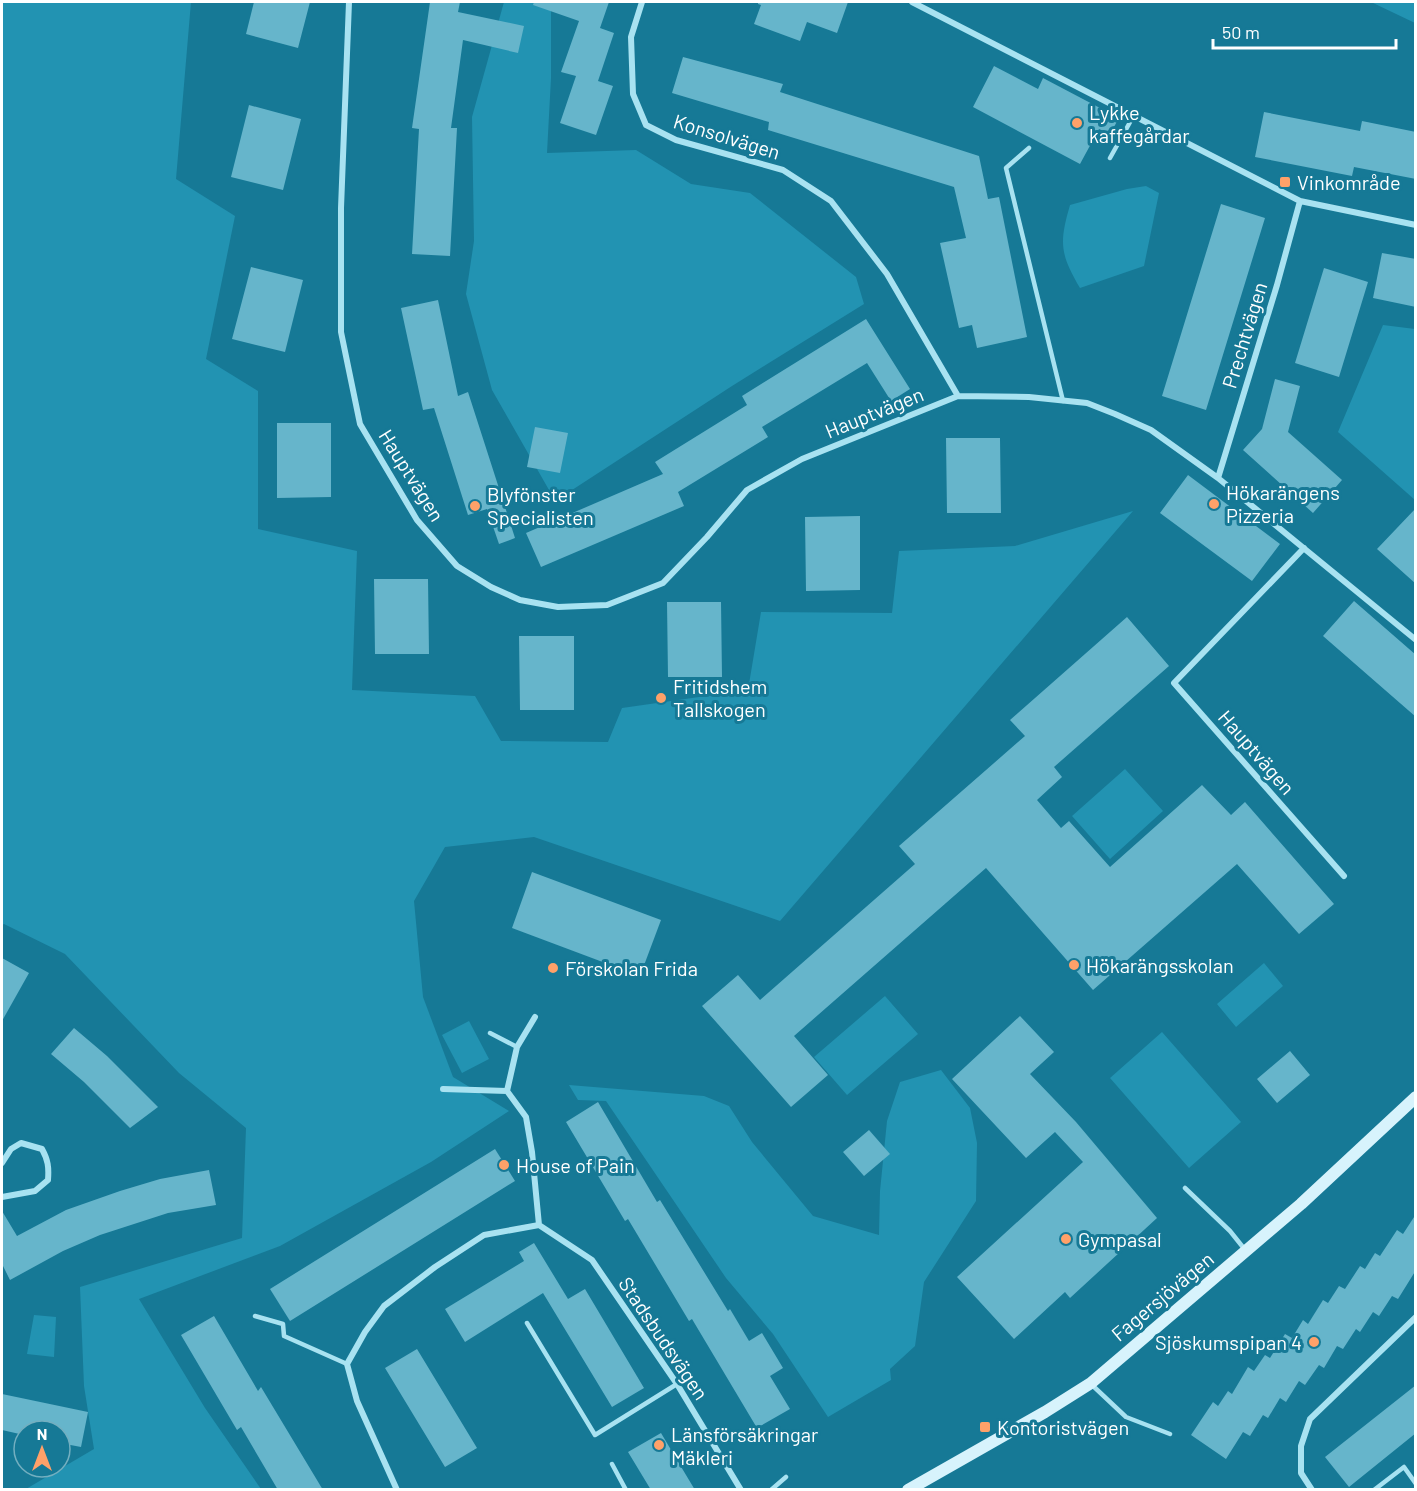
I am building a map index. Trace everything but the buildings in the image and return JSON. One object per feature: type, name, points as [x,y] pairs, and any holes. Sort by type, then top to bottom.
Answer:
[{"type":"street","name":"Hauptvägen","points":[[349,2],[341,207],[341,332],[360,424],[417,520],[457,566],[491,587],[520,600],[558,607],[607,605],[663,583],[707,537],[747,490],[802,459],[958,396],[1029,397],[1087,403],[1150,430],[1218,478],[1416,640]]},
{"type":"street","name":"Konsolvägen","points":[[642,2],[631,37],[633,94],[646,125],[676,140],[783,170],[831,201],[887,274],[958,396]]},
{"type":"street","points":[[912,2],[1300,201],[1416,225]]},
{"type":"street","name":"Prechtvägen","points":[[1218,478],[1300,201]]},
{"type":"street","name":"Hauptvägen","points":[[1304,548],[1173,683],[1344,876]]},
{"type":"street","points":[[397,1490],[357,1401],[347,1364],[365,1332],[384,1306],[435,1267],[484,1235],[539,1225],[526,1117],[507,1091],[517,1047],[535,1017]]},
{"type":"street","points":[[443,1089],[507,1091]]},
{"type":"street","name":"Fagersjövägen","points":[[909,1490],[1045,1412],[1090,1383],[1301,1204],[1416,1097]]},
{"type":"street","points":[[2,1163],[11,1149],[21,1143],[42,1149],[49,1167],[48,1180],[35,1191],[2,1197]]},
{"type":"street","name":"Stadsbudsvägen","points":[[539,1225],[592,1260],[677,1384],[741,1490]]},
{"type":"street","points":[[1312,1490],[1301,1473],[1301,1446],[1310,1419],[1416,1317]]},
{"type":"lane","points":[[1110,158],[1134,115]]},
{"type":"lane","points":[[1029,148],[1006,168],[1063,401]]},
{"type":"lane","points":[[490,1034],[517,1047]]},
{"type":"lane","points":[[1185,1188],[1230,1231],[1246,1251]]},
{"type":"lane","points":[[255,1316],[283,1324],[284,1336],[347,1364]]},
{"type":"lane","points":[[527,1323],[595,1435],[677,1384]]},
{"type":"lane","points":[[1090,1383],[1126,1417],[1170,1434]]},
{"type":"lane","points":[[612,1464],[626,1490]]},
{"type":"lane","points":[[1374,1490],[1404,1467],[1416,1484]]},
{"type":"lane","points":[[771,1490],[786,1477]]},
{"type":"shaded area","points":[[2,2],[191,2],[176,179],[235,216],[206,359],[258,391],[258,529],[357,551],[352,690],[475,696],[501,741],[608,742],[622,708],[748,690],[761,612],[892,613],[899,551],[1015,546],[1133,511],[780,921],[534,837],[445,847],[414,901],[423,997],[453,1077],[509,1111],[431,1162],[280,1246],[139,1299],[205,1408],[261,1489],[26,1489],[43,1479],[72,1479],[72,1462],[94,1449],[84,1386],[80,1287],[242,1238],[246,1128],[179,1073],[65,954],[2,925]]},
{"type":"shaded area","points":[[504,2],[551,2],[551,78],[547,153],[636,150],[691,184],[750,193],[856,277],[864,304],[569,492],[549,490],[492,390],[466,294],[474,241],[472,117]]},
{"type":"shaded area","points":[[1371,2],[1415,2],[1415,23]]},
{"type":"shaded area","points":[[1146,186],[1159,193],[1144,266],[1080,288],[1068,266],[1063,248],[1064,229],[1070,205]]},
{"type":"shaded area","points":[[1383,325],[1415,329],[1415,500],[1338,432]]},
{"type":"shaded area","points":[[1125,769],[1163,811],[1110,859],[1072,816]]},
{"type":"shaded area","points":[[1264,963],[1283,986],[1236,1027],[1217,1004]]},
{"type":"shaded area","points":[[885,996],[918,1034],[847,1095],[814,1057]]},
{"type":"shaded area","points":[[469,1021],[489,1059],[462,1073],[442,1035]]},
{"type":"shaded area","points":[[1162,1032],[1241,1122],[1189,1168],[1110,1078]]},
{"type":"shaded area","points":[[941,1070],[970,1108],[977,1143],[976,1201],[924,1282],[915,1346],[890,1369],[891,1380],[828,1417],[773,1334],[726,1278],[606,1101],[578,1100],[569,1085],[704,1096],[729,1106],[752,1142],[813,1216],[879,1235],[880,1191],[887,1121],[900,1082]]},
{"type":"shaded area","points":[[34,1315],[56,1317],[54,1357],[27,1354]]},
{"type":"place","name":"Lykke kaffegårdar","points":[[1077,123]]},
{"type":"place","name":"Vinkområde","points":[[1285,182]]},
{"type":"place","name":"Hökarängens Pizzeria","points":[[1214,504]]},
{"type":"place","name":"Blyfönster Specialisten","points":[[475,506]]},
{"type":"place","name":"Fritidshem Tallskogen","points":[[661,698]]},
{"type":"place","name":"Hökarängsskolan","points":[[1074,965]]},
{"type":"place","name":"Förskolan Frida","points":[[553,968]]},
{"type":"place","name":"House of Pain","points":[[504,1165]]},
{"type":"place","name":"Gympasal","points":[[1066,1239]]},
{"type":"place","name":"Sjöskumspipan 4","points":[[1314,1342]]},
{"type":"place","name":"Kontoristvägen","points":[[985,1427]]},
{"type":"place","name":"Länsförsäkringar Mäkleri","points":[[659,1445]]}]
